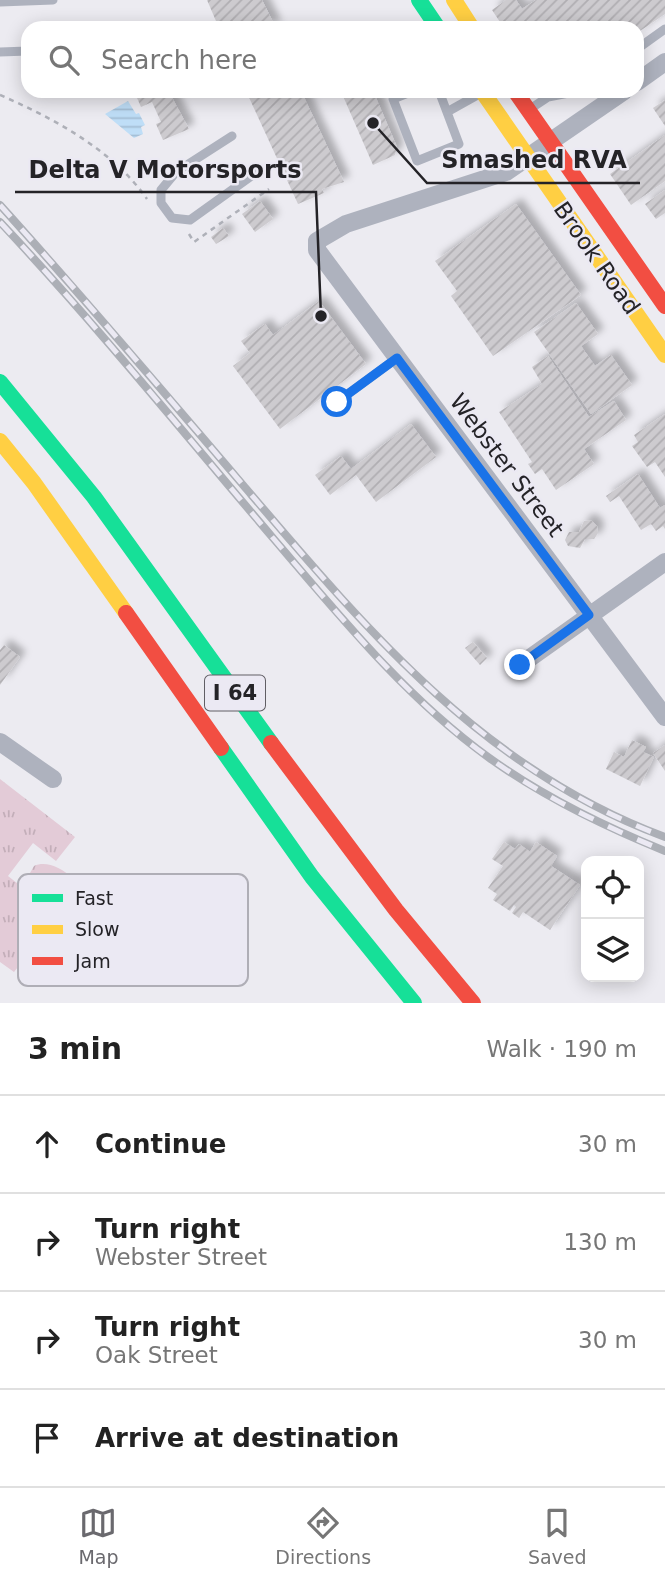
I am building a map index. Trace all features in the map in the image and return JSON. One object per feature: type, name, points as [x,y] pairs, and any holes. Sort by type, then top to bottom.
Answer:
[{"type":"main road","points":[[419,0],[433,21]]},
{"type":"main road","points":[[454,0],[468,21]]},
{"type":"main road","name":"Brook Road","points":[[487,98],[665,355]]},
{"type":"main road","name":"Brook Road","points":[[520,98],[665,306]]},
{"type":"main road","name":"I 64","points":[[0,382],[89,488],[322,815],[410,931],[473,1003]]},
{"type":"main road","name":"I 64","points":[[0,441],[82,551],[312,877],[414,1003]]},
{"type":"street","points":[[644,77],[664,64]]},
{"type":"street","points":[[528,158],[614,98]]},
{"type":"street","name":"Webster Street","points":[[528,158],[498,176],[346,224],[317,241],[317,250],[665,717]]},
{"type":"street","points":[[520,665],[665,562]]},
{"type":"street","points":[[0,742],[53,779]]},
{"type":"lane","points":[[0,2],[53,0]]},
{"type":"lane","points":[[644,44],[665,29]]},
{"type":"lane","points":[[0,52],[21,51]]},
{"type":"lane","points":[[396,98],[393,99],[417,161],[459,144],[442,98]]},
{"type":"lane","points":[[447,112],[470,98]]},
{"type":"lane","points":[[528,110],[546,98]]},
{"type":"lane","points":[[232,136],[176,172],[161,190],[161,203],[166,211],[172,218],[190,220],[257,172]]},
{"type":"lane","points":[[337,402],[397,358]]},
{"type":"path","points":[[0,95],[30,108],[96,148],[148,199]]},
{"type":"path","points":[[179,233],[188,232],[194,242],[269,189]]},
{"type":"green space","points":[[0,779],[75,837],[56,861],[33,843],[8,876],[18,884],[18,967],[14,972],[0,962]]},
{"type":"green space","points":[[42,864],[68,874],[30,873],[34,866]]},
{"type":"water","points":[[128,101],[145,125],[141,127],[143,134],[134,138],[105,114]]},
{"type":"building","points":[[207,0],[262,0],[272,21],[216,21]]},
{"type":"building","points":[[506,0],[516,0],[522,9],[536,0],[665,0],[665,14],[644,28],[644,21],[499,21],[492,10]]},
{"type":"building","points":[[137,98],[172,98],[189,129],[163,140],[156,124],[161,122],[152,102],[141,107]]},
{"type":"building","points":[[249,98],[304,98],[344,182],[322,189],[324,193],[298,204]]},
{"type":"building","points":[[344,98],[376,98],[397,147],[395,155],[373,165]]},
{"type":"building","points":[[665,100],[665,126],[653,108]]},
{"type":"building","points":[[665,135],[665,181],[631,205],[610,174]]},
{"type":"building","points":[[665,190],[665,213],[656,219],[645,204]]},
{"type":"building","points":[[260,201],[273,219],[255,232],[242,214]]},
{"type":"building","points":[[516,204],[581,295],[493,356],[451,296],[457,291],[435,261]]},
{"type":"building","points":[[223,228],[229,236],[216,244],[211,237]]},
{"type":"building","points":[[319,301],[366,364],[280,429],[233,366],[250,353],[241,341],[265,324],[273,335]]},
{"type":"building","points":[[576,303],[598,334],[581,346],[595,366],[611,355],[632,385],[591,414],[534,332]]},
{"type":"building","points":[[548,356],[589,417],[614,401],[626,420],[584,449],[594,464],[556,490],[542,469],[535,474],[528,464],[532,462],[499,412],[542,384],[532,367]]},
{"type":"building","points":[[665,414],[665,477],[655,462],[647,467],[632,446],[638,442],[634,435]]},
{"type":"building","points":[[411,424],[436,457],[376,502],[356,475],[330,495],[315,475],[341,456],[351,469]]},
{"type":"building","points":[[638,474],[660,508],[665,505],[665,529],[663,526],[656,531],[651,524],[641,530],[619,496],[610,502],[606,496]]},
{"type":"building","points":[[591,520],[597,526],[598,533],[594,539],[585,539],[580,548],[568,546],[565,540],[569,532],[579,532],[584,521]]},
{"type":"building","points":[[473,642],[487,658],[480,665],[465,648]]},
{"type":"building","points":[[4,645],[20,657],[0,685],[0,650]]},
{"type":"building","points":[[632,740],[646,747],[643,752],[654,757],[640,786],[606,769],[614,752],[624,757]]},
{"type":"building","points":[[665,745],[665,771],[653,753]]},
{"type":"building","points":[[504,842],[515,849],[519,844],[530,852],[536,842],[557,856],[551,866],[580,885],[550,930],[523,912],[519,918],[512,913],[516,907],[514,905],[510,911],[493,900],[497,894],[488,888],[503,866],[492,859]]},
{"type":"railway","points":[[0,205],[382,642],[484,734],[539,774],[600,809],[665,837]]},
{"type":"railway","points":[[0,222],[104,338],[348,625],[401,682],[458,734],[530,785],[596,821],[665,851]]},
{"type":"traffic: fast","points":[[419,0],[433,21]]},
{"type":"traffic: fast","points":[[0,382],[94,497],[271,743]]},
{"type":"traffic: fast","points":[[221,748],[312,877],[414,1003]]},
{"type":"traffic: slow","points":[[454,0],[468,21]]},
{"type":"traffic: slow","points":[[487,98],[665,355]]},
{"type":"traffic: slow","points":[[0,441],[34,483],[126,613]]},
{"type":"traffic: jam","points":[[520,98],[665,306]]},
{"type":"traffic: jam","points":[[126,613],[221,748]]},
{"type":"traffic: jam","points":[[271,743],[396,910],[473,1003]]},
{"type":"place","name":"Smashed RVA","points":[[373,123]]},
{"type":"place","name":"Delta V Motorsports","points":[[321,316]]},
{"type":"route","points":[[337,402],[397,358],[589,615],[520,665]]}]
